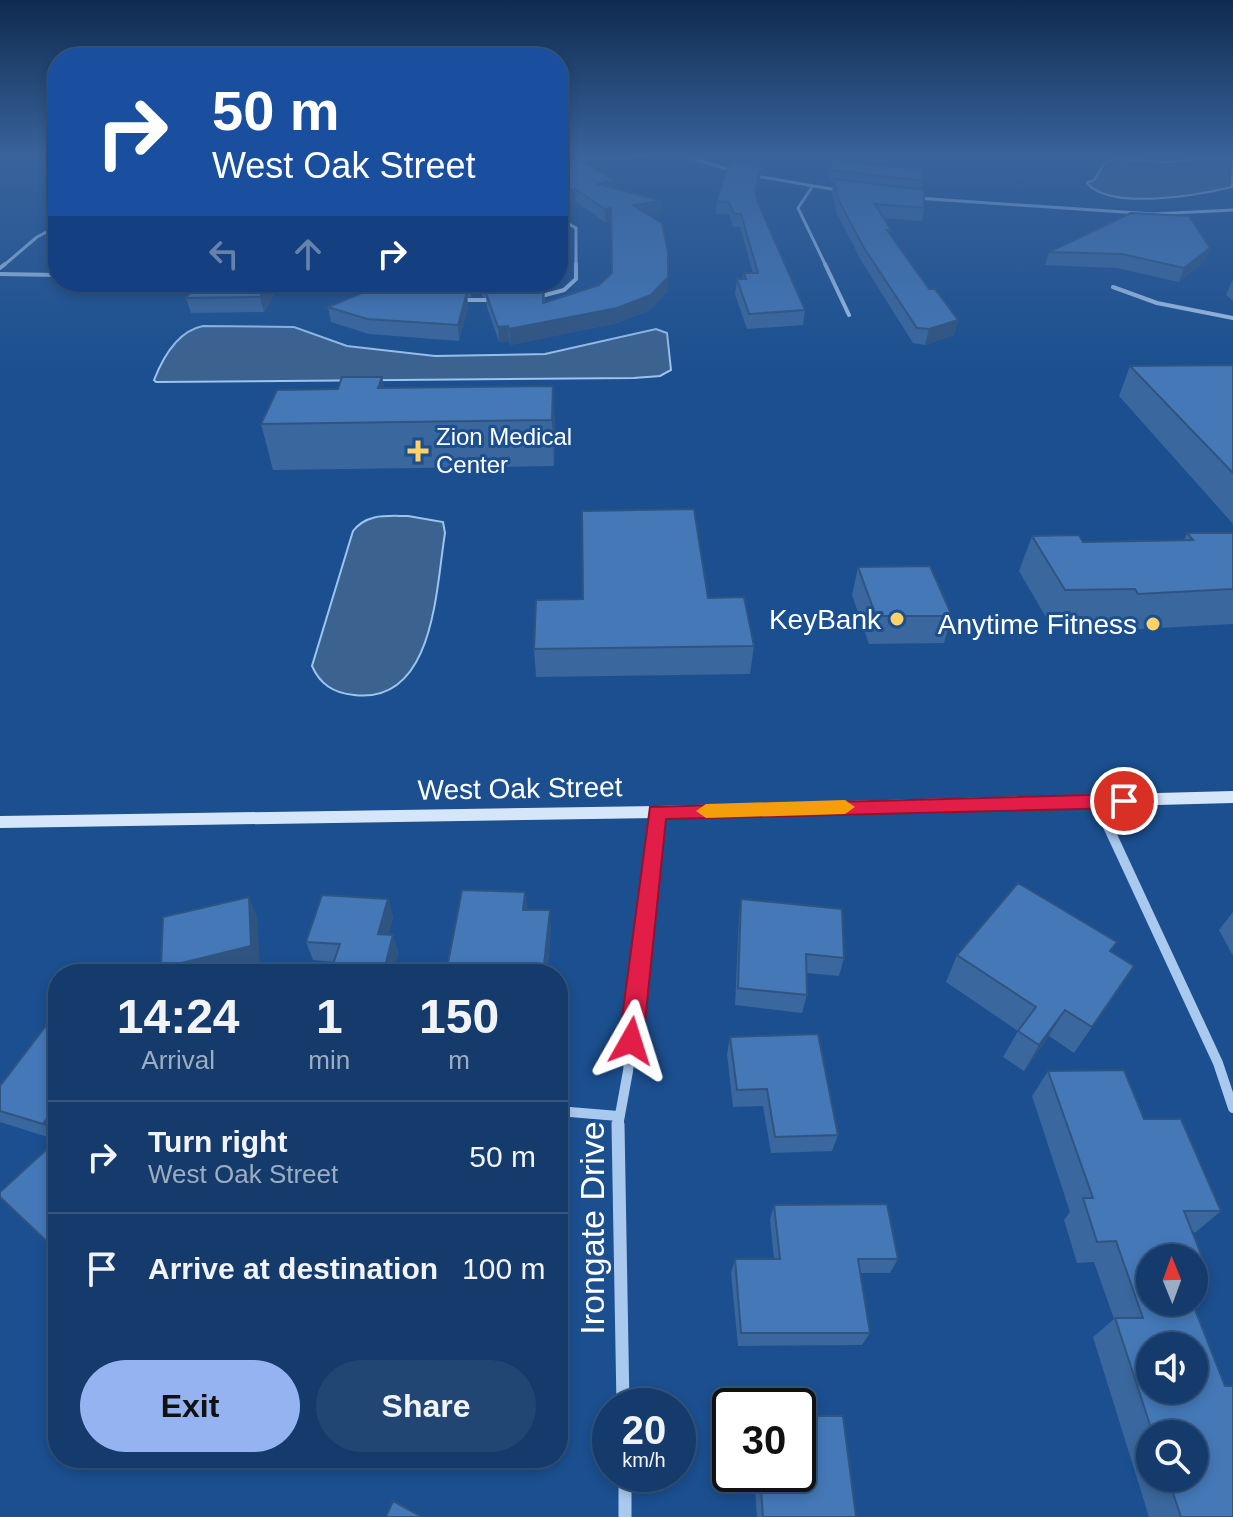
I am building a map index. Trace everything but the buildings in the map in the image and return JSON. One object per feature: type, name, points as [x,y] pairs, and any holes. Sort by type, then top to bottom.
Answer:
[{"type":"main road","name":"West Oak Street","points":[[0,822],[657,812],[1233,797]]},
{"type":"street","points":[[568,286],[576,279],[574,227]]},
{"type":"street","points":[[807,227],[849,315]]},
{"type":"street","points":[[0,271],[37,237],[48,231]]},
{"type":"street","points":[[0,271],[48,274]]},
{"type":"street","points":[[1113,287],[1157,303],[1233,318]]},
{"type":"street","points":[[531,298],[558,292]]},
{"type":"street","points":[[444,300],[502,300]]},
{"type":"street","points":[[1096,801],[1218,1063],[1233,1108]]},
{"type":"street","name":"Irongate Drive","points":[[623,1388],[618,1116],[628,1071],[657,812]]},
{"type":"street","points":[[568,1112],[618,1116]]},
{"type":"street","points":[[625,1492],[625,1517]]},
{"type":"water","points":[[203,326],[294,327],[347,346],[435,356],[545,354],[656,329],[667,333],[671,370],[660,376],[634,378],[156,382],[158,371],[172,346],[186,333]]},
{"type":"water","points":[[408,516],[443,522],[445,533],[434,611],[416,662],[401,682],[381,693],[354,695],[334,690],[323,683],[312,666],[353,531],[371,518]]},
{"type":"slow traffic","points":[[706,811],[845,807]]},
{"type":"place","name":"Zion Medical Center","points":[[418,451]]},
{"type":"place","name":"KeyBank","points":[[897,619]]},
{"type":"place","name":"Anytime Fitness","points":[[1153,624]]},
{"type":"route","points":[[631,1041],[657,812],[1124,801]]}]
